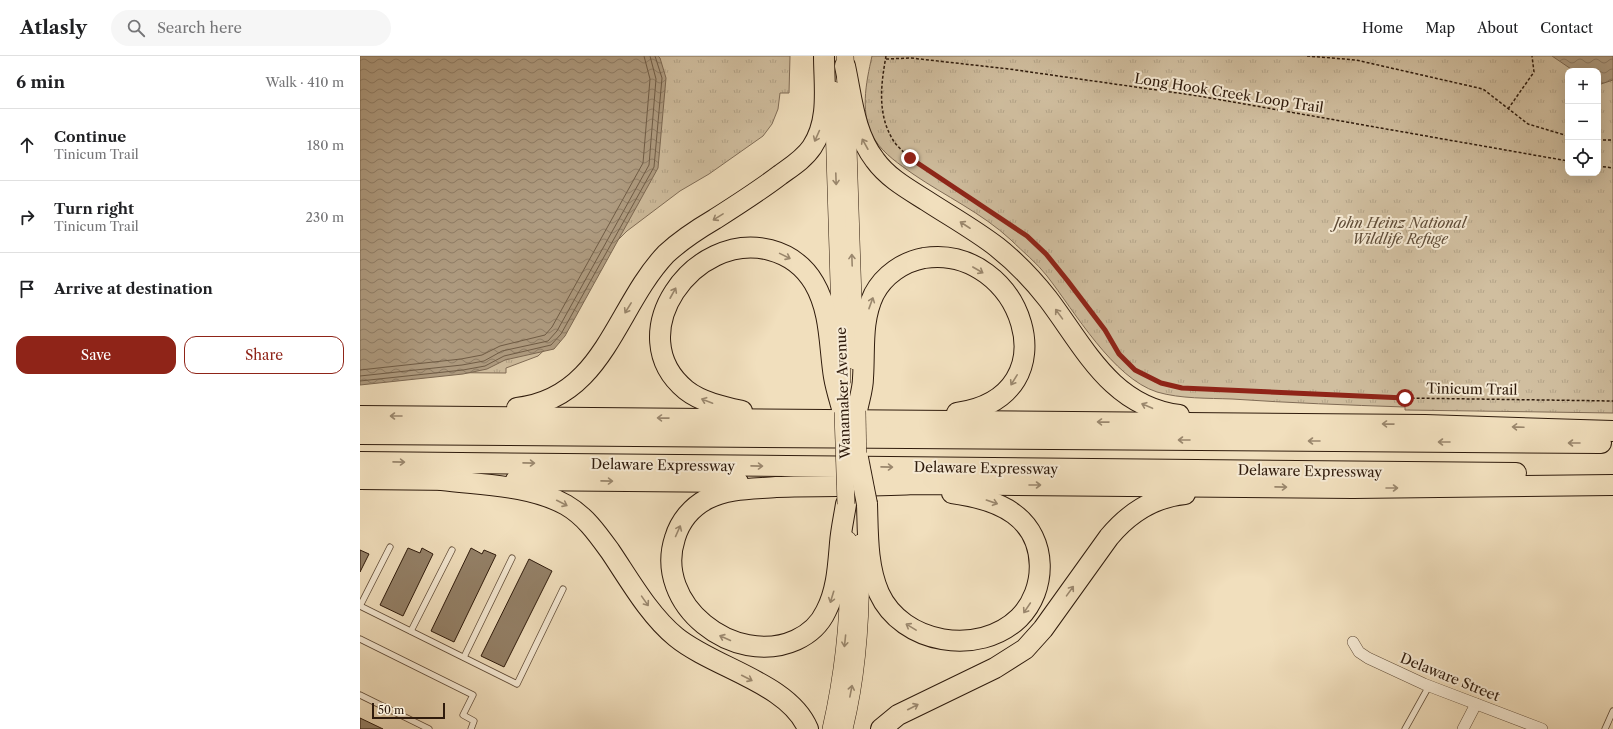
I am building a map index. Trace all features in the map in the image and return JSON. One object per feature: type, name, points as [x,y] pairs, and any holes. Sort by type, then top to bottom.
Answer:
[{"type":"highway","points":[[455,416],[540,404],[562,394],[579,380],[596,359],[648,278],[666,254],[691,234],[791,168],[809,150],[819,132],[824,116],[824,56]]},
{"type":"highway","points":[[841,59],[859,132],[863,142],[879,165],[898,182],[983,237],[1012,260],[1036,285],[1100,370],[1121,392],[1141,404],[1166,413],[1226,418],[1254,423]]},
{"type":"highway","points":[[800,419],[744,412],[711,402],[687,390],[671,372],[661,348],[660,332],[663,316],[670,298],[677,286],[689,273],[705,261],[723,252],[743,248],[754,248],[766,249],[783,254],[804,269],[815,283],[822,300],[830,336],[834,377],[850,411]]},
{"type":"highway","points":[[850,411],[863,379],[863,339],[869,306],[875,293],[888,276],[901,266],[910,262],[929,258],[951,259],[981,271],[1003,290],[1014,306],[1021,323],[1025,338],[1024,354],[1021,368],[1015,380],[1002,396],[981,408],[954,414],[889,420]]},
{"type":"highway","points":[[360,416],[1459,425],[1613,431]]},
{"type":"highway","name":"Delaware Expressway","points":[[360,434],[1613,443]]},
{"type":"highway","points":[[858,458],[858,504],[876,584],[886,605],[904,623],[919,632],[933,637],[964,641],[995,634],[1008,627],[1022,614],[1031,602],[1037,589],[1040,563],[1038,550],[1033,538],[1027,527],[1018,517],[998,504],[976,498],[955,494],[917,491],[884,486]]},
{"type":"highway","name":"Delaware Expressway","points":[[360,462],[1613,474]]},
{"type":"highway","points":[[360,479],[757,483],[806,486]]},
{"type":"highway","points":[[442,480],[502,487],[536,493],[559,501],[574,510],[594,528],[652,611],[671,633],[697,651],[784,698],[800,714],[808,729]]},
{"type":"highway","points":[[858,504],[840,543],[838,570],[833,594],[826,612],[813,628],[804,636],[779,645],[750,646],[736,642],[710,629],[697,618],[687,606],[674,579],[671,564],[672,546],[682,522],[697,506],[707,499],[723,493],[743,489],[806,486],[884,486],[921,484],[1420,488],[1613,485]]},
{"type":"highway","points":[[881,729],[898,715],[995,668],[1025,650],[1043,629],[1112,534],[1134,513],[1156,500],[1174,495],[1242,487]]},
{"type":"main road","name":"Wanamaker Avenue","points":[[841,59],[850,411],[858,504],[861,579],[859,633],[852,688],[844,729]]},
{"type":"main road","name":"Wanamaker Avenue","points":[[850,411],[858,458]]},
{"type":"main road","name":"Wanamaker Avenue","points":[[830,729],[839,686],[848,617],[848,562],[858,504]]},
{"type":"street","name":"Delaware Street","points":[[1353,642],[1359,652],[1368,658],[1428,686],[1476,704],[1521,725],[1542,729]]},
{"type":"street","points":[[1463,729],[1476,704]]},
{"type":"lane","points":[[390,547],[360,606],[517,684],[563,589]]},
{"type":"lane","points":[[411,631],[452,550]]},
{"type":"lane","points":[[464,657],[512,558]]},
{"type":"lane","points":[[360,639],[473,695],[463,715],[474,721],[470,729]]},
{"type":"lane","points":[[1405,729],[1428,686]]},
{"type":"lane","points":[[360,694],[429,729]]},
{"type":"lane","points":[[1605,729],[1613,711]]},
{"type":"path","name":"Tinicum Trail","points":[[886,56],[881,96],[883,118],[893,141],[910,158],[924,168],[1027,236],[1046,254],[1067,280],[1105,330],[1119,354],[1135,370],[1148,378],[1182,388],[1246,392],[1405,398],[1613,401]]},
{"type":"path","points":[[1308,56],[1356,60],[1483,89],[1528,124],[1565,135]]},
{"type":"path","points":[[1508,109],[1534,72],[1532,56]]},
{"type":"path","name":"Long Hook Creek Loop Trail","points":[[886,59],[911,58],[1009,69],[1199,96],[1565,160]]},
{"type":"path","points":[[1601,140],[1613,140]]},
{"type":"path","points":[[1601,166],[1613,168]]},
{"type":"green space","points":[[360,56],[790,56],[789,93],[780,93],[778,109],[772,124],[763,136],[709,174],[680,191],[627,231],[608,250],[556,339],[538,356],[506,368],[506,373],[360,372]]},
{"type":"green space","name":"John Heinz National Wildlife Refuge","points":[[872,56],[1608,56],[1613,60],[1613,413],[1405,410],[1405,407],[1194,398],[1157,392],[1141,384],[1125,373],[1110,359],[1043,271],[1000,230],[976,213],[925,182],[883,150],[875,140],[867,120],[865,110],[866,88]]},
{"type":"water","points":[[360,56],[658,56],[660,58],[666,78],[658,168],[565,336],[554,349],[505,360],[487,369],[463,374],[360,385]]},
{"type":"water","points":[[1552,56],[1613,56],[1613,80],[1601,84],[1601,68],[1570,68]]},
{"type":"building","points":[[408,548],[420,553],[422,548],[433,554],[403,616],[380,605]]},
{"type":"building","points":[[471,548],[482,554],[484,550],[496,555],[454,642],[431,631]]},
{"type":"building","points":[[360,550],[369,554],[360,572]]},
{"type":"building","points":[[529,559],[552,571],[504,667],[481,656]]},
{"type":"building","points":[[360,718],[383,729],[360,729]]},
{"type":"route","points":[[910,158],[1027,236],[1046,254],[1067,280],[1105,330],[1119,354],[1135,370],[1148,378],[1182,388],[1405,398]]}]
